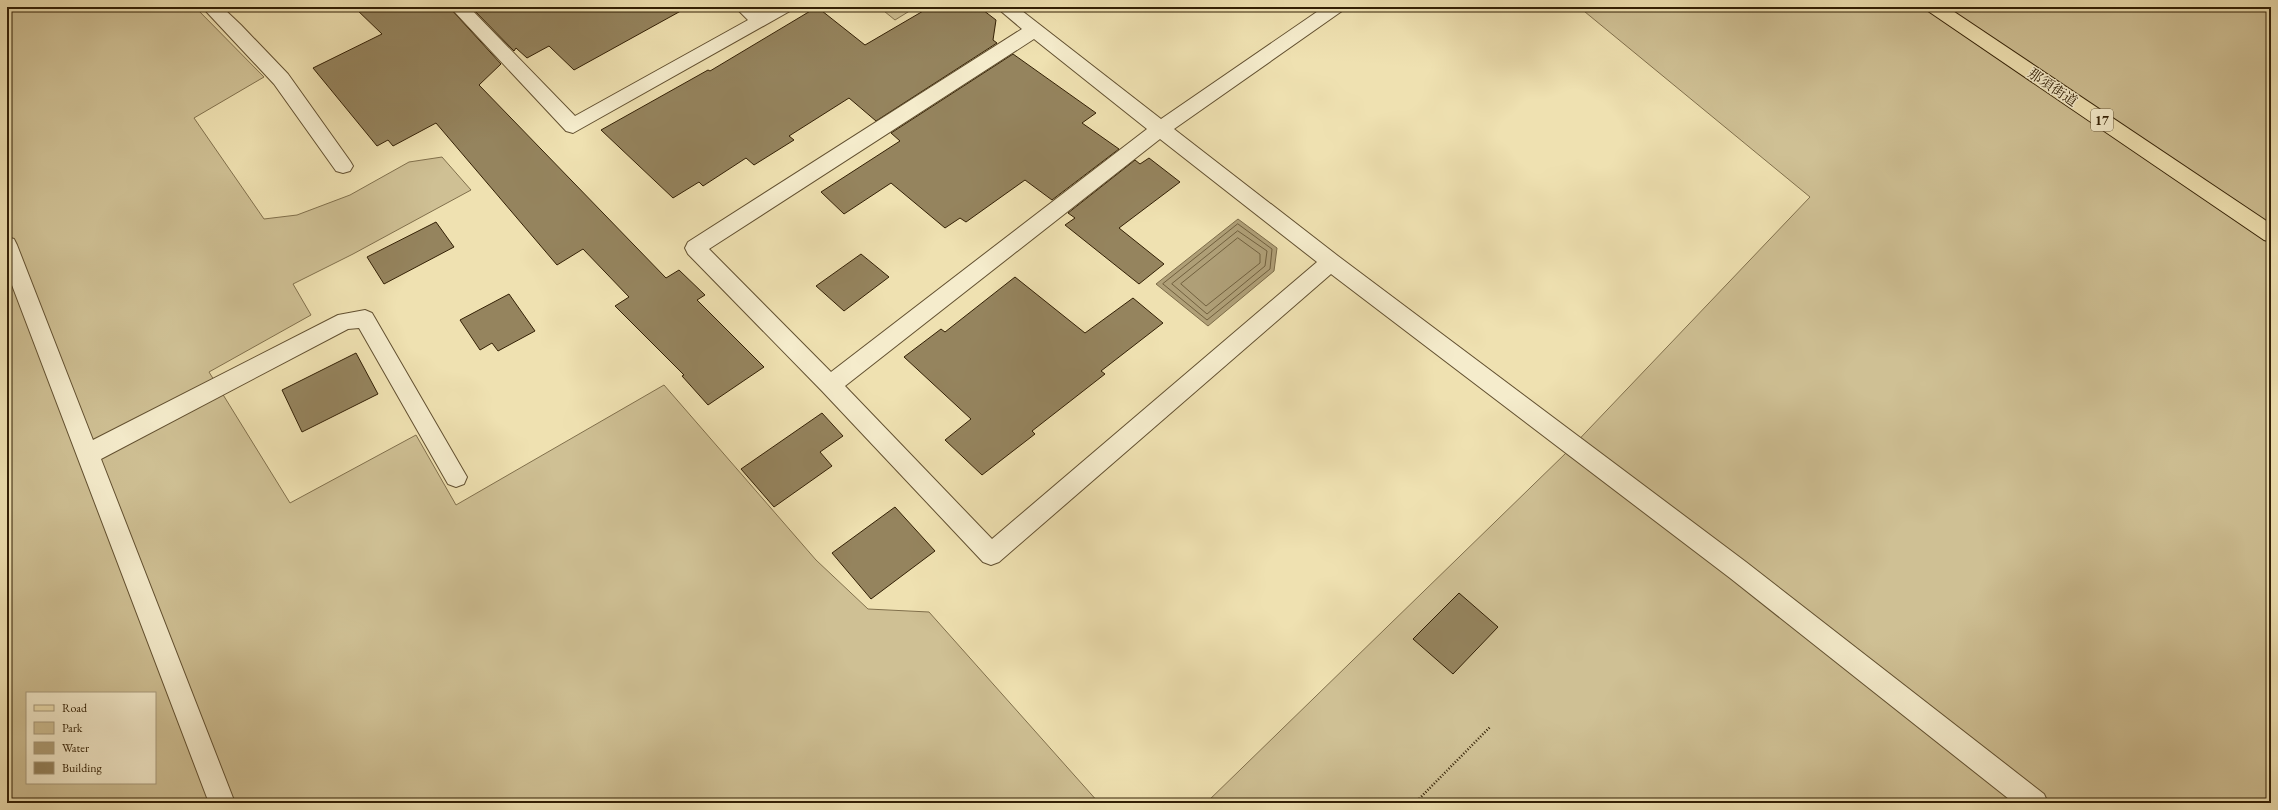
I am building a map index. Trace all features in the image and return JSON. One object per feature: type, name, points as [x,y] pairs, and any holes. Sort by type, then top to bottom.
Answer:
[{"type":"main road","name":"那須街道","points":[[1934,7],[2271,234]]},
{"type":"street","points":[[211,7],[235,29],[281,79],[343,166]]},
{"type":"street","points":[[459,7],[573,126],[784,7]]},
{"type":"street","points":[[744,7],[760,20]]},
{"type":"street","points":[[1005,7],[1331,262],[1738,570],[2035,803]]},
{"type":"street","points":[[830,385],[1160,129],[1336,7]]},
{"type":"street","points":[[1034,30],[694,248],[830,385],[991,554],[1331,262]]},
{"type":"street","points":[[7,245],[222,803]]},
{"type":"street","points":[[88,454],[345,321],[365,319],[456,477]]},
{"type":"path","points":[[1415,803],[1490,727]]},
{"type":"green space","points":[[7,7],[195,7],[264,77],[194,118],[264,219],[297,215],[350,195],[409,162],[442,157],[471,190],[353,254],[293,284],[311,315],[209,372],[290,503],[416,435],[456,505],[664,385],[816,560],[868,609],[929,612],[1099,803],[7,803]]},
{"type":"green space","points":[[879,7],[916,7],[895,20]]},
{"type":"green space","points":[[1579,7],[2271,7],[2271,803],[1206,803],[1567,452],[1810,197]]},
{"type":"water","points":[[1238,219],[1277,248],[1274,271],[1208,326],[1156,284]]},
{"type":"building","points":[[354,7],[449,7],[501,64],[479,85],[666,278],[679,270],[705,295],[697,300],[764,367],[708,405],[682,376],[684,375],[615,306],[629,297],[583,249],[557,265],[436,123],[393,146],[388,140],[377,146],[313,68],[382,34]]},
{"type":"building","points":[[471,7],[688,7],[574,70],[549,46],[527,58],[516,48],[514,51]]},
{"type":"building","points":[[817,7],[865,45],[930,7],[979,7],[996,20],[993,40],[997,43],[876,121],[849,98],[789,136],[794,140],[754,165],[746,158],[703,186],[699,182],[673,198],[601,130],[708,70],[710,71]]},
{"type":"building","points":[[1013,54],[1096,113],[1082,123],[1119,149],[1052,200],[1025,180],[966,222],[960,218],[945,228],[891,183],[844,214],[821,192],[900,141],[891,133]]},
{"type":"building","points":[[1149,158],[1180,182],[1119,228],[1164,264],[1139,284],[1065,225],[1075,218],[1068,213],[1135,160],[1140,164]]},
{"type":"building","points":[[436,222],[454,247],[384,284],[367,257]]},
{"type":"building","points":[[861,254],[889,277],[844,311],[816,286]]},
{"type":"building","points":[[1015,277],[1085,333],[1133,298],[1163,323],[1101,371],[1105,374],[1032,431],[1035,434],[982,475],[945,440],[971,419],[904,357],[941,329],[945,332]]},
{"type":"building","points":[[509,294],[535,331],[498,351],[492,343],[480,350],[460,320]]},
{"type":"building","points":[[356,353],[378,394],[302,432],[282,390]]},
{"type":"building","points":[[822,413],[843,436],[820,452],[832,466],[774,507],[741,469]]},
{"type":"building","points":[[895,507],[935,551],[871,599],[832,553]]},
{"type":"building","points":[[1459,593],[1498,627],[1453,674],[1413,639]]}]
